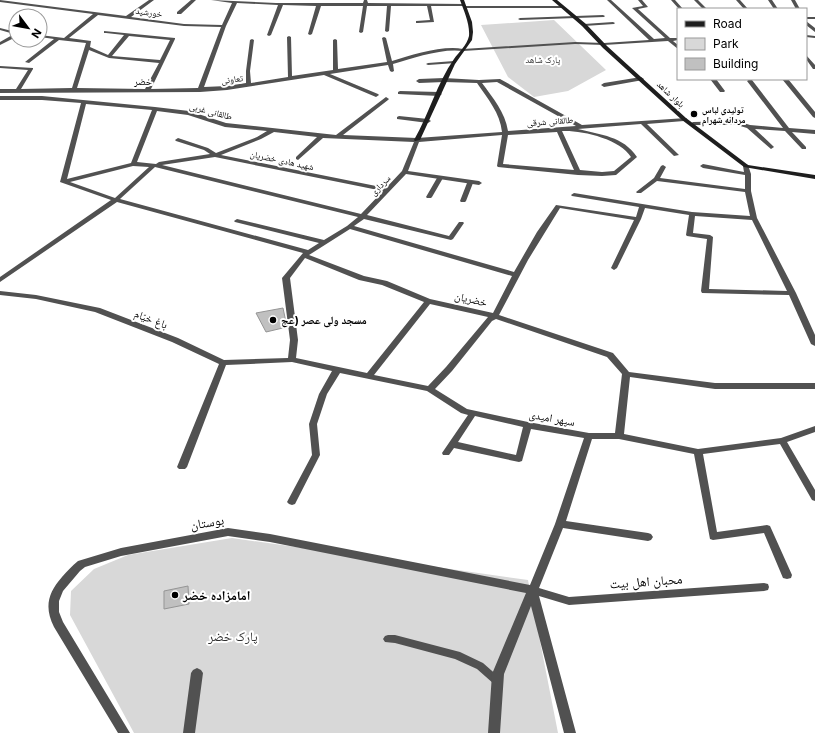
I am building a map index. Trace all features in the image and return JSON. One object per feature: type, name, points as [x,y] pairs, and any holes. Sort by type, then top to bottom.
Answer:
[{"type":"main road","name":"سرداری","points":[[417,140],[428,121],[444,80],[454,62],[471,38],[471,30],[462,0]]},
{"type":"main road","name":"بلوار شاهد","points":[[554,0],[584,25],[684,118],[746,166],[815,178]]},
{"type":"street","points":[[128,17],[152,0]]},
{"type":"street","points":[[179,13],[194,0]]},
{"type":"street","points":[[213,0],[235,2],[274,2],[281,4],[299,2],[319,4],[336,2],[389,4],[414,2],[465,6],[562,6]]},
{"type":"street","points":[[609,0],[652,40]]},
{"type":"street","points":[[640,0],[646,7],[634,8],[677,47]]},
{"type":"street","points":[[673,0],[680,8]]},
{"type":"street","points":[[696,0],[704,8]]},
{"type":"street","points":[[738,0],[745,8]]},
{"type":"street","name":"خورشید","points":[[0,1],[13,4],[98,13],[184,25],[224,26]]},
{"type":"street","points":[[200,90],[224,26],[235,2]]},
{"type":"street","points":[[361,32],[366,2]]},
{"type":"street","points":[[414,2],[418,11]]},
{"type":"street","points":[[6,6],[13,4]]},
{"type":"street","points":[[269,35],[281,4]]},
{"type":"street","points":[[310,34],[319,4]]},
{"type":"street","points":[[387,31],[389,4]]},
{"type":"street","points":[[418,22],[432,20],[429,4]]},
{"type":"street","points":[[64,39],[98,13]]},
{"type":"street","points":[[807,23],[815,31]]},
{"type":"street","points":[[106,32],[173,39],[161,62],[157,75],[147,91]]},
{"type":"street","points":[[109,57],[128,34]]},
{"type":"street","points":[[48,37],[88,44],[109,57],[161,62]]},
{"type":"street","points":[[0,44],[8,38]]},
{"type":"street","points":[[27,62],[58,38]]},
{"type":"street","points":[[289,38],[290,77]]},
{"type":"street","points":[[384,38],[392,71]]},
{"type":"street","name":"تعاونی","points":[[0,91],[200,90],[389,63],[427,53],[457,49],[463,50],[575,43],[604,44],[677,39]]},
{"type":"street","points":[[249,84],[248,71],[252,40]]},
{"type":"street","points":[[335,40],[336,71]]},
{"type":"street","points":[[74,90],[88,44]]},
{"type":"street","points":[[807,57],[815,68]]},
{"type":"street","points":[[428,64],[454,62]]},
{"type":"street","points":[[0,67],[31,69],[18,90]]},
{"type":"street","points":[[323,73],[376,95]]},
{"type":"street","points":[[604,85],[641,78]]},
{"type":"street","points":[[419,81],[444,80],[478,82],[498,80],[581,127]]},
{"type":"street","points":[[714,80],[722,90]]},
{"type":"street","points":[[786,80],[815,116]]},
{"type":"street","points":[[750,81],[788,131],[804,148]]},
{"type":"street","points":[[478,82],[500,112],[504,121],[505,133],[500,166],[578,173],[616,173],[634,158],[632,152],[618,141],[572,129]]},
{"type":"street","points":[[400,93],[439,94]]},
{"type":"street","name":"طالقانی غربی","points":[[0,98],[42,98],[189,113],[225,125],[272,131],[322,136],[417,140]]},
{"type":"street","points":[[338,136],[386,100]]},
{"type":"street","points":[[84,102],[62,182],[133,164],[154,165],[451,238],[461,223]]},
{"type":"street","points":[[133,164],[155,109]]},
{"type":"street","points":[[399,118],[428,121]]},
{"type":"street","name":"طالقانی شرقی","points":[[417,140],[572,129],[684,118]]},
{"type":"street","points":[[642,122],[676,155]]},
{"type":"street","points":[[692,124],[737,123],[750,128],[815,132]]},
{"type":"street","points":[[750,128],[771,146]]},
{"type":"street","points":[[559,130],[578,173]]},
{"type":"street","points":[[0,280],[116,200],[154,165],[215,155],[260,138],[272,131]]},
{"type":"street","points":[[298,158],[322,136]]},
{"type":"street","name":"شهید هادی خضریان","points":[[178,140],[206,149],[215,155],[386,190]]},
{"type":"street","name":"سرداری","points":[[292,360],[294,340],[286,278],[306,254],[349,227],[363,216],[386,190],[405,172],[417,140]]},
{"type":"street","points":[[703,166],[748,174]]},
{"type":"street","points":[[746,166],[748,174],[748,191],[754,218],[792,293],[815,344]]},
{"type":"street","points":[[639,192],[656,179],[663,167]]},
{"type":"street","points":[[405,172],[479,183]]},
{"type":"street","points":[[656,179],[748,191]]},
{"type":"street","name":"خضریان","points":[[62,182],[116,200],[306,254],[362,278],[384,283],[428,301],[495,316],[610,355],[626,374]]},
{"type":"street","points":[[574,195],[692,214],[754,218]]},
{"type":"street","points":[[430,389],[449,369],[489,319],[495,316],[515,275],[539,232],[558,206],[638,219]]},
{"type":"street","points":[[614,268],[638,219],[642,207]]},
{"type":"street","points":[[692,214],[689,235],[710,237],[705,291],[792,293]]},
{"type":"street","points":[[237,221],[324,242]]},
{"type":"street","points":[[349,227],[515,275]]},
{"type":"street","name":"باغ خیّام","points":[[0,293],[36,297],[97,310],[175,340],[223,363],[292,360]]},
{"type":"street","points":[[370,375],[428,301]]},
{"type":"street","name":"سپهر امیدی","points":[[292,360],[337,370],[370,375],[430,389],[464,411],[589,436],[619,436],[698,452],[782,441],[815,429]]},
{"type":"street","points":[[182,467],[223,363]]},
{"type":"street","points":[[292,502],[316,455],[313,424],[323,394],[337,370]]},
{"type":"street","points":[[619,436],[626,374],[715,386],[815,386]]},
{"type":"street","points":[[446,453],[473,413]]},
{"type":"street","points":[[452,444],[519,459],[528,425]]},
{"type":"street","points":[[494,733],[498,674],[560,524],[589,436]]},
{"type":"street","points":[[782,441],[815,498]]},
{"type":"street","points":[[698,452],[714,536],[767,529],[787,575]]},
{"type":"street","points":[[560,524],[648,536]]},
{"type":"street","name":"بوستان","points":[[124,733],[58,624],[54,612],[54,601],[58,589],[76,568],[82,564],[121,552],[228,532],[270,538],[532,590]]},
{"type":"street","name":"محبان اهل بیت","points":[[532,590],[569,601],[764,587]]},
{"type":"street","points":[[532,590],[570,733]]},
{"type":"street","points":[[189,733],[198,673]]},
{"type":"lane","points":[[520,19],[603,16]]},
{"type":"lane","points":[[584,25],[613,23]]},
{"type":"lane","points":[[429,197],[440,178]]},
{"type":"lane","points":[[463,201],[470,182]]},
{"type":"lane","points":[[388,639],[395,639],[456,655],[480,666],[497,681]]},
{"type":"green space","name":"پارک شاهد","points":[[554,20],[606,70],[568,91],[534,97],[508,77],[481,25]]},
{"type":"green space","name":"پارک خضر","points":[[232,538],[528,580],[558,733],[134,733],[70,615],[71,591],[94,569],[128,555]]},
{"type":"building","name":"مسجد ولی عصر (عج","points":[[283,308],[287,327],[266,332],[256,313]]},
{"type":"building","points":[[188,586],[189,604],[164,609],[164,591]]},
{"type":"place","name":"تولیدی لباس مردانه شهرام","points":[[694,114]]},
{"type":"place","name":"مسجد ولی عصر (عج","points":[[273,320]]},
{"type":"place","name":"امامزاده خضر","points":[[175,595]]},
{"type":"district","name":"خضر","points":[[143,81]]}]
